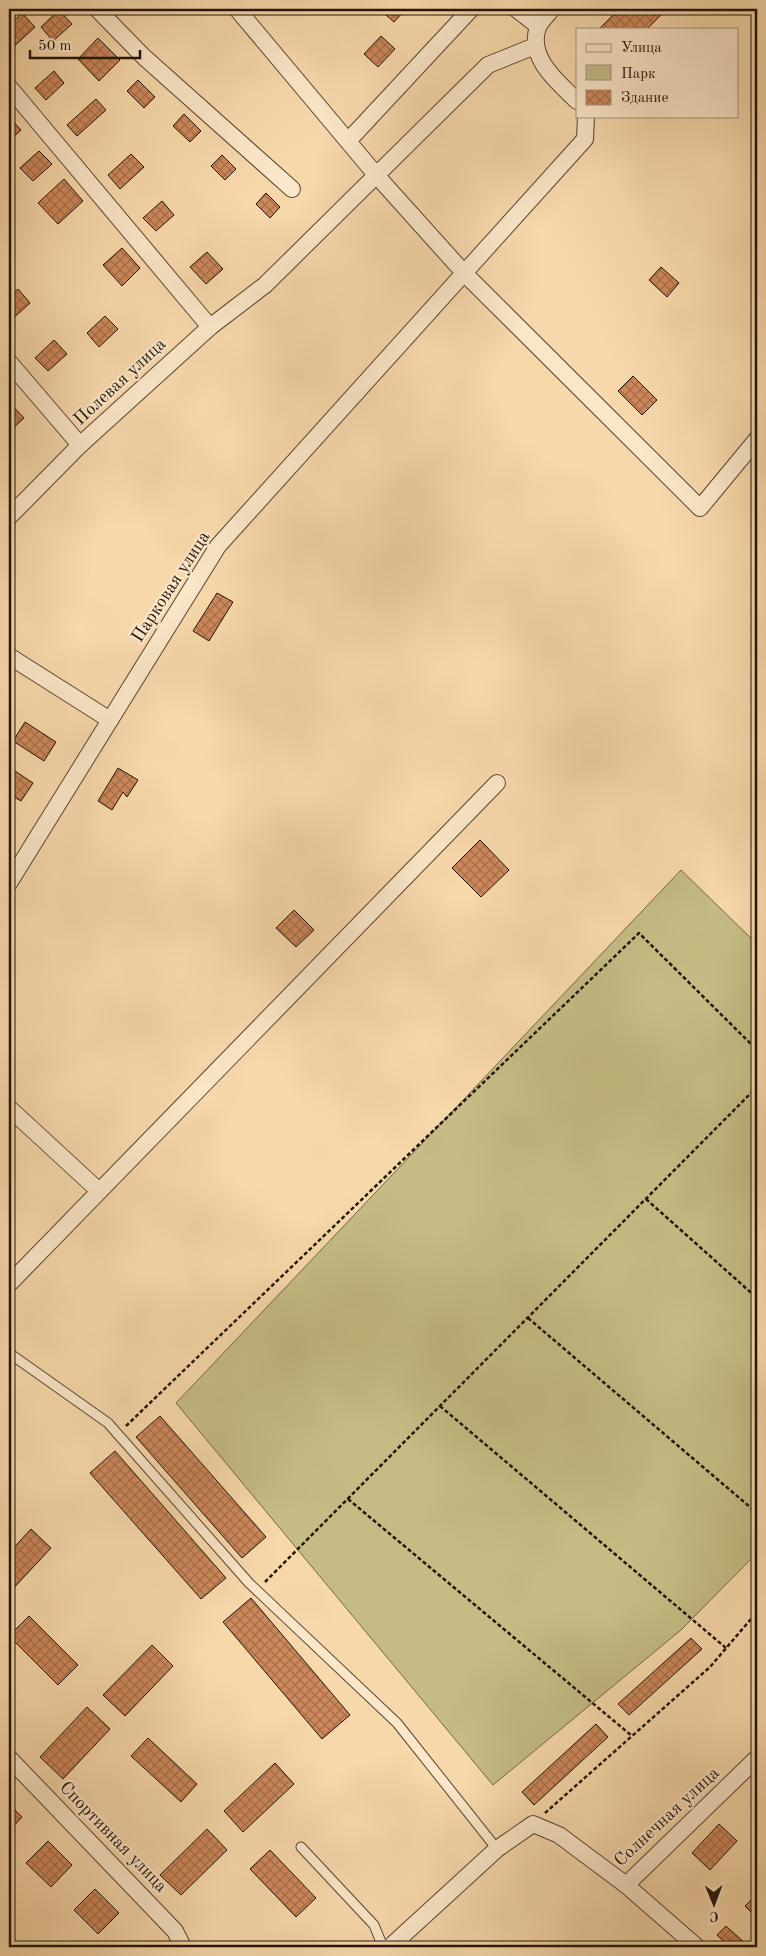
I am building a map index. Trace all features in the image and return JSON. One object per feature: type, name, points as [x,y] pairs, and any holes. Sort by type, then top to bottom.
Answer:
[{"type":"street","points":[[97,9],[144,57],[292,189]]},
{"type":"street","points":[[237,9],[377,176],[465,274],[700,508],[757,439]]},
{"type":"street","points":[[348,141],[471,9]]},
{"type":"street","points":[[516,9],[538,26]]},
{"type":"street","points":[[552,9],[538,26],[535,46],[547,72],[576,101]]},
{"type":"street","name":"Полевая улица","points":[[9,517],[80,445],[210,327],[265,284],[488,65],[535,46]]},
{"type":"street","points":[[9,87],[210,327]]},
{"type":"street","name":"Парковая улица","points":[[9,883],[218,546],[585,139],[586,118]]},
{"type":"street","points":[[9,362],[80,445]]},
{"type":"street","points":[[9,656],[110,720]]},
{"type":"street","points":[[9,1284],[98,1190],[497,783]]},
{"type":"street","points":[[9,1108],[98,1190]]},
{"type":"street","name":"Спортивная улица","points":[[9,1758],[175,1932],[183,1947]]},
{"type":"street","name":"Солнечная улица","points":[[533,1824],[559,1835],[626,1885],[757,1758]]},
{"type":"street","points":[[390,1947],[497,1849],[533,1824]]},
{"type":"street","points":[[626,1885],[697,1947]]},
{"type":"lane","points":[[9,1353],[108,1423],[257,1591],[397,1723],[497,1849]]},
{"type":"lane","points":[[301,1847],[374,1925],[383,1947]]},
{"type":"path","points":[[118,1434],[639,933],[757,1050]]},
{"type":"path","points":[[257,1591],[757,1087]]},
{"type":"path","points":[[646,1199],[757,1298]]},
{"type":"path","points":[[528,1318],[757,1513]]},
{"type":"path","points":[[440,1406],[726,1648]]},
{"type":"path","points":[[348,1499],[632,1736]]},
{"type":"path","points":[[533,1824],[710,1667],[757,1612]]},
{"type":"green space","points":[[681,870],[757,944],[757,1553],[681,1630],[493,1785],[176,1403]]},
{"type":"building","points":[[379,9],[406,9],[394,22]]},
{"type":"building","points":[[619,9],[657,9],[662,14],[648,28],[600,28]]},
{"type":"building","points":[[59,10],[72,24],[53,41],[41,27]]},
{"type":"building","points":[[22,13],[35,27],[9,51],[9,25]]},
{"type":"building","points":[[381,36],[395,49],[378,67],[364,54]]},
{"type":"building","points":[[98,38],[120,60],[99,81],[78,59]]},
{"type":"building","points":[[54,71],[64,83],[46,100],[35,88]]},
{"type":"building","points":[[138,80],[155,97],[144,108],[127,91]]},
{"type":"building","points":[[96,99],[106,110],[77,136],[67,125]]},
{"type":"building","points":[[184,114],[201,131],[190,142],[173,126]]},
{"type":"building","points":[[9,117],[21,130],[9,141]]},
{"type":"building","points":[[39,151],[52,164],[33,181],[20,168]]},
{"type":"building","points":[[131,154],[144,167],[120,189],[108,175]]},
{"type":"building","points":[[222,155],[236,169],[225,180],[211,166]]},
{"type":"building","points":[[64,179],[83,201],[58,224],[38,203]]},
{"type":"building","points":[[266,193],[280,207],[270,218],[256,204]]},
{"type":"building","points":[[162,201],[174,215],[156,231],[143,218]]},
{"type":"building","points":[[122,248],[140,268],[122,286],[103,265]]},
{"type":"building","points":[[207,252],[223,269],[206,284],[190,267]]},
{"type":"building","points":[[661,267],[679,283],[667,297],[649,280]]},
{"type":"building","points":[[18,289],[30,303],[9,322],[9,297]]},
{"type":"building","points":[[105,316],[118,329],[99,347],[87,333]]},
{"type":"building","points":[[54,340],[67,354],[48,371],[35,358]]},
{"type":"building","points":[[633,376],[657,400],[642,415],[618,391]]},
{"type":"building","points":[[9,402],[24,418],[9,432]]},
{"type":"building","points":[[217,593],[233,602],[209,641],[193,631]]},
{"type":"building","points":[[25,722],[56,742],[44,761],[13,741]]},
{"type":"building","points":[[9,767],[33,783],[21,801],[9,794]]},
{"type":"building","points":[[118,768],[138,780],[127,797],[123,792],[112,810],[98,801]]},
{"type":"building","points":[[480,840],[509,870],[481,897],[452,868]]},
{"type":"building","points":[[294,910],[314,930],[296,947],[276,928]]},
{"type":"building","points":[[160,1416],[266,1537],[242,1558],[136,1437]]},
{"type":"building","points":[[115,1451],[226,1578],[201,1599],[90,1473]]},
{"type":"building","points":[[31,1529],[51,1548],[9,1593],[9,1553]]},
{"type":"building","points":[[251,1598],[350,1715],[322,1739],[223,1622]]},
{"type":"building","points":[[29,1616],[78,1665],[58,1685],[9,1636]]},
{"type":"building","points":[[691,1638],[702,1649],[629,1715],[618,1704]]},
{"type":"building","points":[[152,1645],[173,1666],[125,1716],[103,1695]]},
{"type":"building","points":[[87,1707],[110,1729],[63,1779],[40,1757]]},
{"type":"building","points":[[596,1724],[608,1737],[534,1805],[522,1792]]},
{"type":"building","points":[[148,1738],[197,1784],[181,1802],[131,1756]]},
{"type":"building","points":[[275,1763],[294,1784],[243,1832],[224,1811]]},
{"type":"building","points":[[9,1804],[22,1817],[9,1831]]},
{"type":"building","points":[[719,1824],[737,1841],[710,1870],[692,1853]]},
{"type":"building","points":[[207,1829],[227,1850],[181,1895],[160,1875]]},
{"type":"building","points":[[48,1841],[72,1865],[51,1887],[26,1863]]},
{"type":"building","points":[[270,1850],[316,1898],[296,1917],[250,1869]]},
{"type":"building","points":[[95,1889],[119,1913],[98,1934],[74,1910]]},
{"type":"building","points":[[757,1894],[757,1918],[745,1906]]},
{"type":"building","points":[[726,1926],[747,1945],[745,1947],[730,1947],[717,1935]]}]
